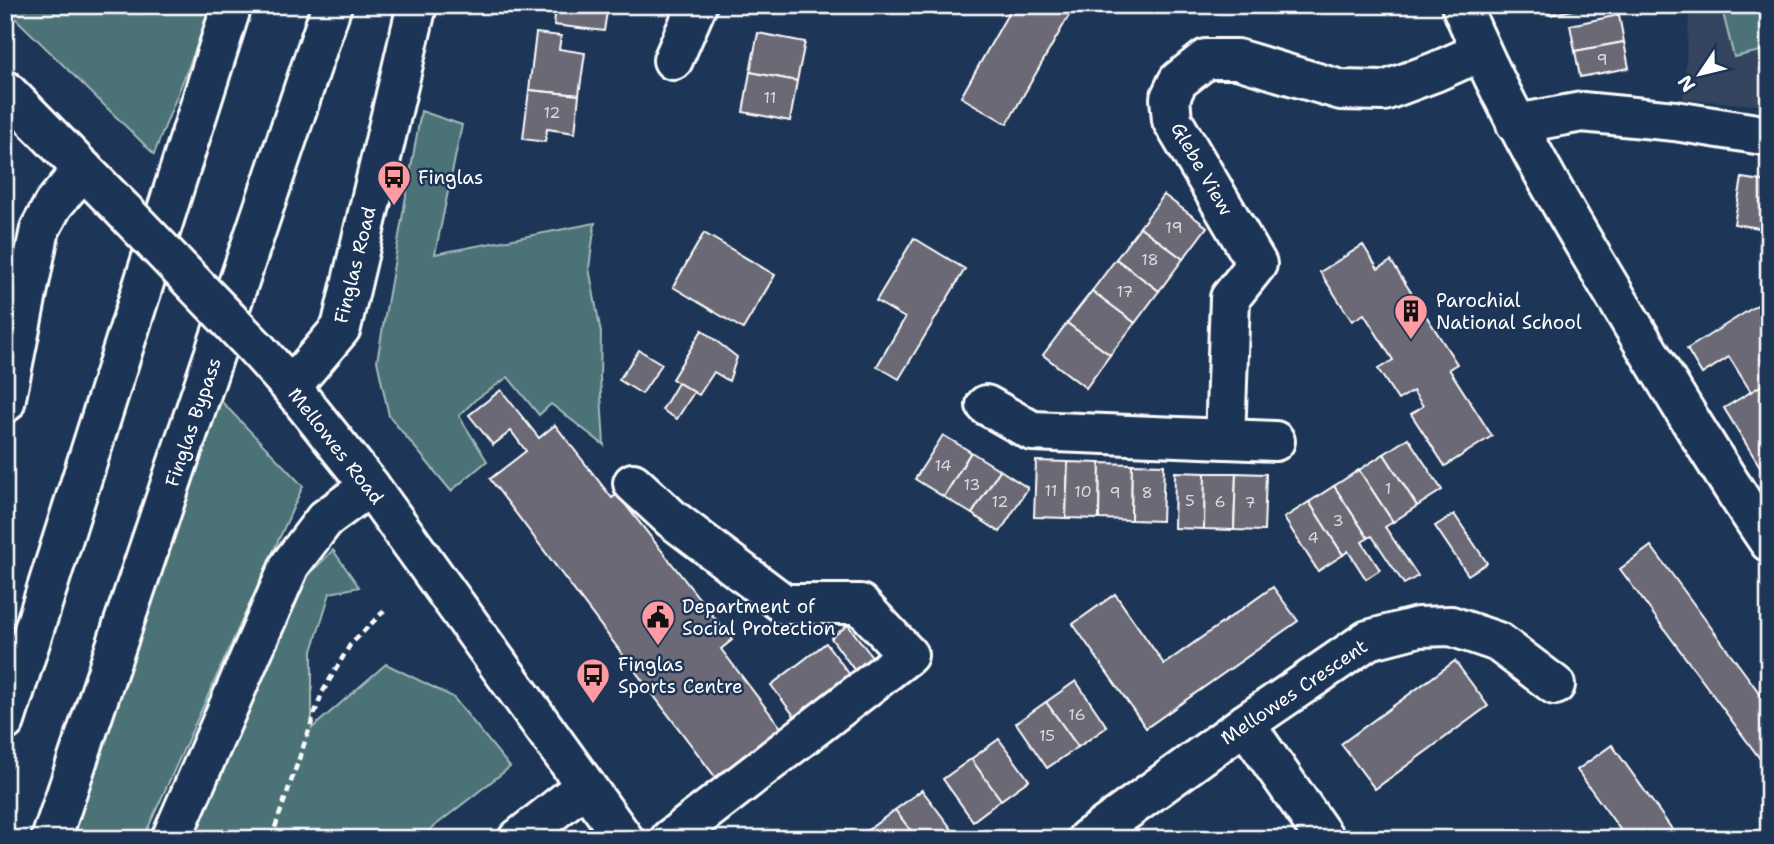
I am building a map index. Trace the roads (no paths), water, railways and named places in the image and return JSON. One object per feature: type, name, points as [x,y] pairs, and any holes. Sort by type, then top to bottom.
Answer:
[{"type":"main road","points":[[5,721],[232,5]]},
{"type":"main road","name":"Finglas Bypass","points":[[51,839],[332,5]]},
{"type":"main road","name":"Finglas Road","points":[[291,387],[341,328],[417,5]]},
{"type":"main road","points":[[673,60],[697,5]]},
{"type":"main road","points":[[1461,5],[1480,52],[1542,173],[1646,347],[1769,542]]},
{"type":"main road","name":"Glebe View","points":[[1225,439],[1230,298],[1258,264],[1172,120],[1170,99],[1178,81],[1206,59],[1237,59],[1341,90],[1384,91],[1480,52]]},
{"type":"main road","name":"Mellowes Road","points":[[9,99],[83,169],[291,387],[370,486],[624,839]]},
{"type":"main road","points":[[1516,124],[1582,112],[1675,121],[1769,136]]},
{"type":"main road","points":[[5,403],[40,229],[53,205],[83,169]]},
{"type":"main road","points":[[986,405],[1032,431],[1275,441]]},
{"type":"main road","points":[[633,482],[672,519],[784,604],[860,604],[908,655],[670,839]]},
{"type":"main road","points":[[172,839],[290,565],[326,519],[370,486]]},
{"type":"main road","name":"Mellowes Crescent","points":[[1087,839],[1245,724],[1368,640],[1418,627],[1451,626],[1498,642],[1555,685]]},
{"type":"main road","points":[[1245,724],[1325,839]]},
{"type":"main road","points":[[518,839],[585,786]]},
{"type":"place","name":"Finglas","points":[[394,207]]},
{"type":"place","name":"Parochial National School","points":[[1411,341]]},
{"type":"place","name":"Department of Social Protection","points":[[658,647]]},
{"type":"place","name":"Finglas Sports Centre","points":[[593,705]]}]
